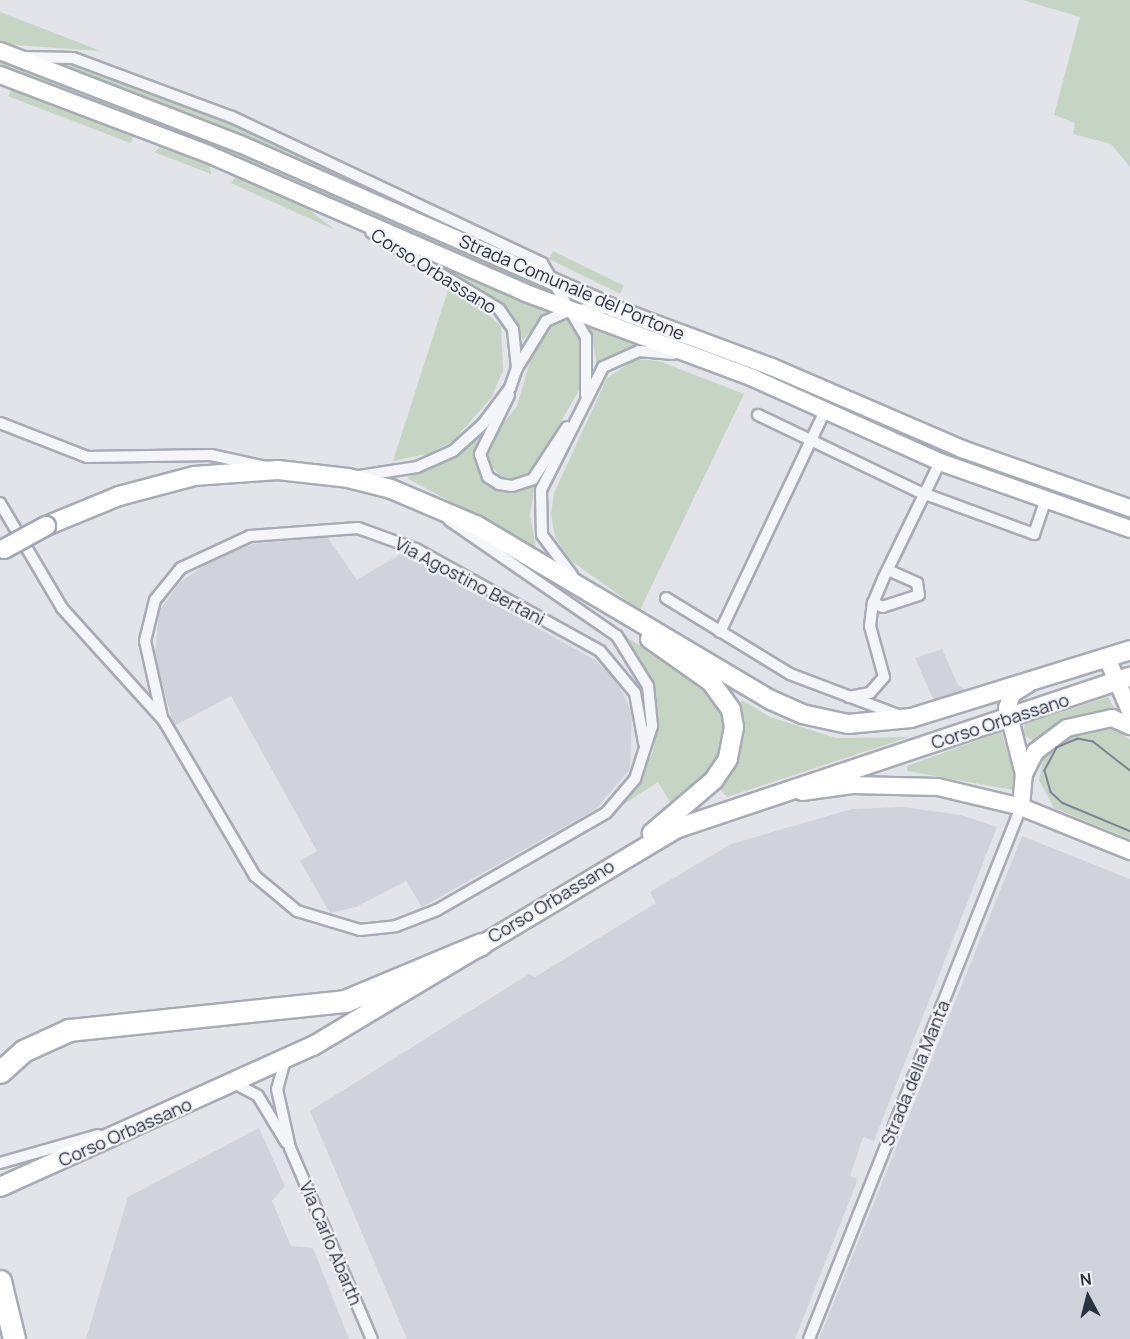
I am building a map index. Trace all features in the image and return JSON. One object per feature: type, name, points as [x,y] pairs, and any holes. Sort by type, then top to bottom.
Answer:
[{"type":"highway","points":[[0,1072],[22,1051],[69,1030],[345,1001],[481,944]]},
{"type":"highway","points":[[0,1281],[14,1339]]},
{"type":"main road","name":"Corso Orbassano","points":[[2,551],[46,526],[161,483],[278,470],[348,478],[420,499],[584,585],[802,714],[848,724],[911,718],[1130,650]]},
{"type":"main road","points":[[516,550],[696,670],[731,710],[733,743],[718,773],[636,849]]},
{"type":"main road","name":"Corso Orbassano","points":[[0,1187],[285,1060],[374,1013],[636,849],[765,796],[1124,679]]},
{"type":"street","name":"Strada Comunale del Portone","points":[[0,51],[240,144],[613,308],[772,367],[953,445],[1130,508]]},
{"type":"street","name":"Strada Comunale del Portone","points":[[17,58],[73,58],[222,114],[542,262]]},
{"type":"street","name":"Strada Comunale del Portone","points":[[0,75],[208,154],[348,217],[571,310],[707,360],[940,462],[1130,529]]},
{"type":"street","name":"Corso Orbassano","points":[[348,217],[499,309],[513,329],[517,368]]},
{"type":"street","name":"Corso Orbassano","points":[[542,262],[571,310],[589,351],[586,394]]},
{"type":"street","name":"Corso Orbassano","points":[[574,419],[555,440],[533,479],[512,486],[499,484],[488,477],[480,454],[517,368],[546,321],[571,310],[613,308]]},
{"type":"street","name":"Corso Orbassano","points":[[584,585],[548,548],[538,505],[586,394],[603,367],[630,353],[650,350],[707,360]]},
{"type":"street","name":"Corso Orbassano","points":[[348,478],[417,467],[453,451],[510,388]]},
{"type":"street","points":[[720,632],[825,411]]},
{"type":"street","points":[[758,415],[926,494],[1034,534],[1046,500]]},
{"type":"street","points":[[0,423],[87,457],[210,455],[278,470]]},
{"type":"street","points":[[849,698],[870,693],[884,677],[870,626],[873,603],[940,462]]},
{"type":"street","name":"Via Agostino Bertani","points":[[0,503],[62,608],[164,722],[231,841],[270,892],[297,911],[360,930],[396,926],[436,910],[606,813],[635,779],[644,749],[652,705],[629,649],[420,499]]},
{"type":"street","name":"Via Agostino Bertani","points":[[164,722],[145,641],[155,600],[181,568],[250,536],[358,528],[417,549],[600,651],[634,693],[644,749]]},
{"type":"street","points":[[873,603],[884,607],[919,595],[917,583],[888,570]]},
{"type":"street","name":"Corso Orbassano","points":[[666,598],[790,674],[849,698],[911,718]]},
{"type":"street","points":[[1107,658],[1124,679],[1130,711]]},
{"type":"street","points":[[1021,807],[1024,774],[1008,701],[1031,681]]},
{"type":"street","points":[[1024,774],[1035,752],[1067,728],[1112,718],[1130,726]]},
{"type":"street","points":[[765,796],[912,785],[1021,807],[1130,851]]},
{"type":"street","name":"Strada della Manta","points":[[808,1339],[1021,807]]},
{"type":"street","name":"Via Carlo Abarth","points":[[285,1060],[277,1089],[290,1148]]},
{"type":"street","name":"Via Carlo Abarth","points":[[234,1083],[258,1096],[290,1148],[372,1339]]},
{"type":"street","points":[[0,1163],[155,1119]]},
{"type":"shaded area","points":[[327,537],[357,580],[402,553],[595,660],[617,681],[632,713],[630,769],[596,809],[422,907],[406,881],[356,907],[330,913],[300,861],[317,851],[231,696],[174,726],[155,658],[159,611],[181,581],[218,557],[254,544]]},
{"type":"shaded area","points":[[942,649],[958,685],[977,698],[938,710],[915,658]]},
{"type":"shaded area","points":[[903,807],[961,815],[997,827],[874,1141],[863,1137],[850,1176],[858,1179],[795,1339],[407,1339],[310,1111],[529,974],[535,977],[656,903],[650,892],[731,844],[852,809]]},
{"type":"shaded area","points":[[1022,836],[1130,879],[1130,1339],[819,1339]]},
{"type":"shaded area","points":[[259,1128],[285,1186],[272,1201],[291,1246],[313,1248],[349,1339],[86,1339],[128,1197]]},
{"type":"green space","points":[[1023,0],[1130,0],[1130,167],[1111,144],[1073,134],[1075,123],[1054,115],[1080,17]]},
{"type":"green space","points":[[0,12],[101,51],[0,44]]},
{"type":"green space","points":[[0,59],[203,136],[533,279],[530,287],[0,67]]},
{"type":"green space","points":[[71,60],[237,125],[441,219],[454,231],[45,61]]},
{"type":"green space","points":[[12,87],[134,134],[131,143],[8,96]]},
{"type":"green space","points":[[163,145],[209,162],[211,174],[154,152]]},
{"type":"green space","points":[[237,175],[295,199],[335,230],[231,183]]},
{"type":"green space","points":[[553,251],[624,286],[620,294],[549,259]]},
{"type":"green space","points":[[442,268],[548,312],[523,340],[504,305]]},
{"type":"green space","points":[[448,290],[475,303],[501,326],[503,371],[491,398],[454,440],[431,453],[393,461]]},
{"type":"green space","points":[[569,318],[578,331],[583,359],[579,390],[532,473],[517,480],[502,478],[486,460],[488,442],[517,406],[534,348],[552,325]]},
{"type":"green space","points":[[592,327],[640,345],[597,365],[590,328]]},
{"type":"green space","points":[[636,359],[659,361],[744,394],[640,610],[569,559],[555,537],[551,514],[554,493],[607,378]]},
{"type":"green space","points":[[742,365],[950,454],[1130,517],[1130,523],[944,458]]},
{"type":"green space","points":[[478,440],[483,474],[512,491],[535,484],[530,515],[536,548],[407,478]]},
{"type":"green space","points":[[626,637],[708,687],[725,721],[719,759],[708,775],[670,802],[658,782],[624,804],[653,752],[658,720],[650,675]]},
{"type":"green space","points":[[1108,697],[1116,711],[1034,741],[1022,734],[1025,724]]},
{"type":"green space","points":[[742,700],[770,717],[836,738],[909,737],[727,797],[718,786]]},
{"type":"green space","points":[[1112,726],[1130,740],[1130,839],[1054,808],[1039,780],[1044,755],[1060,740]]},
{"type":"green space","points":[[1001,732],[1016,779],[1013,790],[907,771],[907,766]]},
{"type":"tram line","points":[[1130,771],[1093,742],[1078,739],[1057,748],[1045,771],[1051,792],[1063,803],[1130,831]]}]
